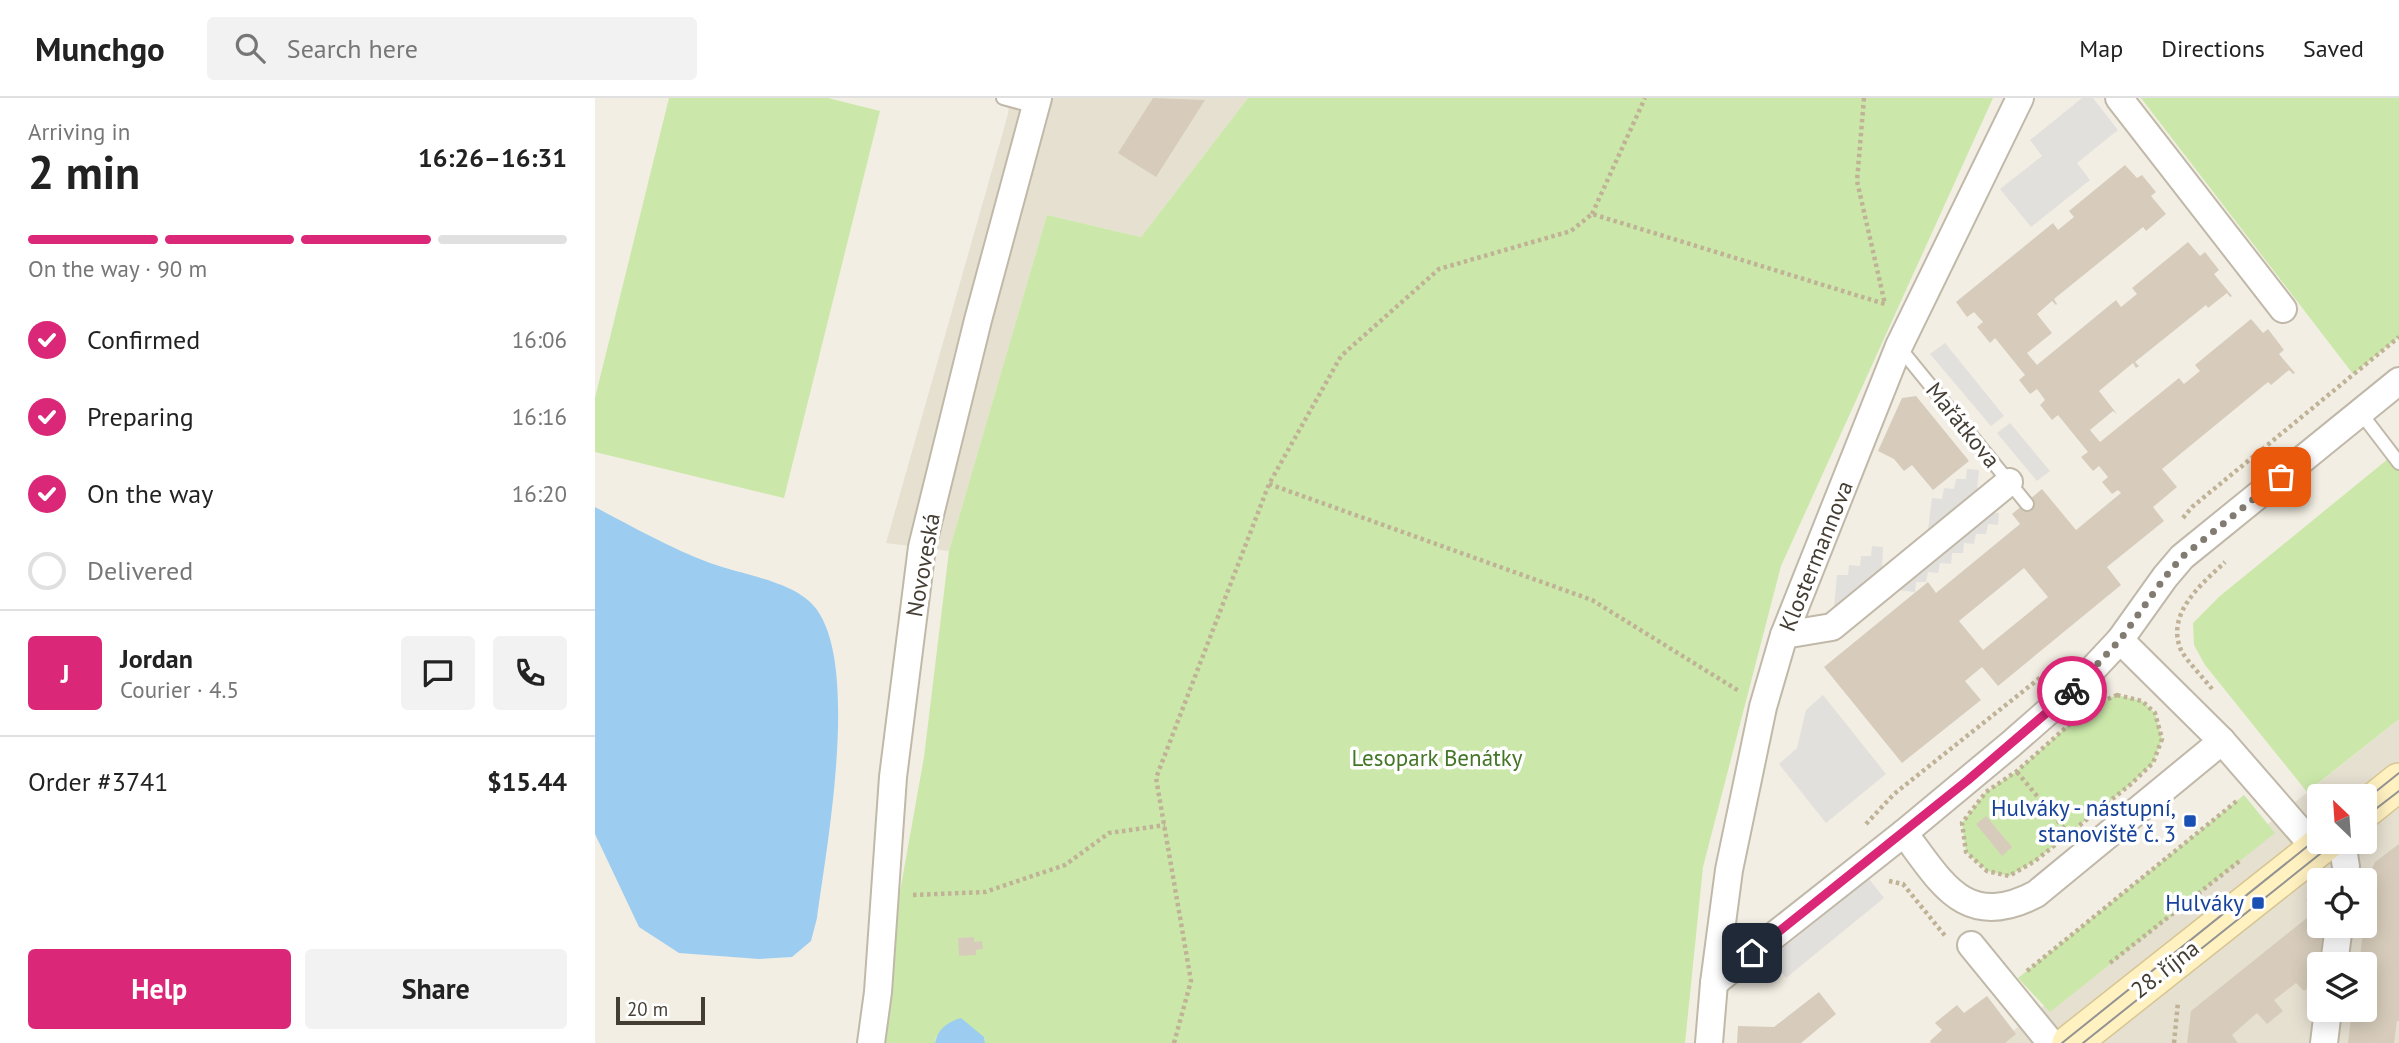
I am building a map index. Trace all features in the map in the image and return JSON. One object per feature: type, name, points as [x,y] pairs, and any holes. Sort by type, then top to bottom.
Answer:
[{"type":"main road","points":[[2377,800],[2399,782]]},
{"type":"main road","name":"28. října","points":[[2071,1043],[2315,854]]},
{"type":"street","name":"Klostermannova","points":[[1709,1043],[1729,870],[1763,707],[1784,635],[1899,346],[2020,98]]},
{"type":"street","points":[[2119,98],[2283,309]]},
{"type":"street","name":"Novoveská","points":[[871,1043],[878,992],[893,777],[922,547],[978,320],[1037,102]]},
{"type":"street","points":[[1714,983],[1904,833],[2067,695],[2120,640],[2182,557],[2399,381]]},
{"type":"street","points":[[1784,635],[1832,627],[2009,482]]},
{"type":"street","points":[[2120,640],[2307,824]]},
{"type":"street","points":[[1904,833],[1948,891],[1969,902],[1993,908],[2015,905],[2036,894],[2222,741]]},
{"type":"street","points":[[2336,854],[2346,868]]},
{"type":"street","points":[[1971,945],[2051,1043]]},
{"type":"street","points":[[2324,1043],[2327,1022]]},
{"type":"lane","points":[[1003,98],[1037,102]]},
{"type":"lane","name":"Mařátkova","points":[[1899,346],[2027,504]]},
{"type":"lane","points":[[2360,412],[2399,463]]},
{"type":"path","points":[[1174,1043],[1191,981],[1156,778],[1269,484],[1341,356],[1439,270],[1571,231],[1592,214],[1645,98]]},
{"type":"path","points":[[1864,98],[1857,181],[1885,304],[1899,346]]},
{"type":"path","points":[[1592,214],[1885,304]]},
{"type":"path","points":[[2390,344],[2394,349]]},
{"type":"path","points":[[1269,484],[1592,600],[1763,707]]},
{"type":"path","points":[[2216,694],[2182,651],[2178,637],[2180,617],[2191,595],[2226,561]]},
{"type":"path","points":[[2117,695],[2142,701],[2155,713],[2162,739],[2153,763],[2068,834],[2035,861],[2009,876],[1987,871],[1966,852],[1962,823],[1986,792],[2017,771],[2089,707],[2117,695]]},
{"type":"path","points":[[2017,771],[2068,834]]},
{"type":"path","points":[[2018,978],[2245,795]]},
{"type":"path","points":[[885,898],[985,892],[1065,865],[1109,832],[1165,825]]},
{"type":"path","points":[[2110,963],[2242,859]]},
{"type":"path","points":[[2174,1043],[2178,1002]]},
{"type":"shaded area","points":[[1010,98],[1248,98],[1141,237],[1047,215],[949,551],[886,543],[1008,114]]},
{"type":"shaded area","points":[[2082,98],[2093,98],[2118,130],[2077,163],[2090,180],[2031,227],[2000,189],[2042,156],[2030,140]]},
{"type":"shaded area","points":[[1945,343],[2004,416],[1991,426],[1930,354]]},
{"type":"shaded area","points":[[2010,423],[2050,471],[2037,481],[1997,433]]},
{"type":"shaded area","points":[[1967,469],[1979,470],[1977,491],[1928,530],[1932,498],[1942,499],[1944,488],[1954,489],[1956,479],[1966,479]]},
{"type":"shaded area","points":[[1978,512],[1999,513],[1998,525],[1988,524],[1986,534],[1976,534],[1974,544],[1964,543],[1963,553],[1952,553],[1951,564],[1940,563],[1938,573],[1928,572],[1926,582],[1916,582],[1915,592],[1886,589]]},
{"type":"shaded area","points":[[1872,546],[1883,547],[1882,568],[1834,607],[1837,575],[1848,575],[1849,565],[1860,566],[1861,556],[1871,556]]},
{"type":"shaded area","points":[[1823,695],[1886,774],[1826,823],[1779,764],[1797,748],[1806,710]]},
{"type":"shaded area","points":[[2399,719],[2399,1043],[1998,1043],[2307,793],[2307,854],[2377,854],[2377,784],[2318,784]]},
{"type":"shaded area","points":[[1869,879],[1884,898],[1786,978],[1771,958]]},
{"type":"green space","points":[[669,98],[828,98],[880,111],[784,498],[595,452],[595,398]]},
{"type":"green space","name":"Lesopark Benátky","points":[[1248,98],[1993,98],[1781,566],[1703,867],[1685,1043],[985,1043],[984,1037],[936,1037],[935,1043],[873,1043],[924,757],[949,551],[1047,215],[1141,237]]},
{"type":"green space","points":[[2141,98],[2399,98],[2399,337],[2353,374]]},
{"type":"green space","points":[[2399,450],[2399,719],[2317,784],[2307,784],[2307,792],[2205,665],[2194,645],[2193,623],[2220,596]]},
{"type":"green space","points":[[2117,695],[2142,701],[2155,713],[2162,739],[2153,763],[2035,861],[2009,876],[1987,871],[1966,852],[1962,823],[1986,792],[2017,771],[2089,707]]},
{"type":"green space","points":[[2244,795],[2275,833],[2050,1012],[2018,978]]},
{"type":"water","points":[[595,507],[695,557],[788,588],[809,601],[826,626],[835,661],[838,704],[833,800],[817,918],[811,941],[792,957],[759,959],[679,953],[639,927],[595,834]]},
{"type":"water","points":[[961,1018],[984,1037],[985,1043],[935,1043],[944,1026]]},
{"type":"building","points":[[1153,98],[1205,100],[1156,177],[1118,153]]},
{"type":"building","points":[[2125,165],[2137,178],[2142,175],[2156,192],[2151,196],[2166,214],[2146,231],[2143,227],[2054,299],[2056,305],[2052,301],[2037,314],[2052,333],[2027,353],[2037,365],[2116,300],[2121,307],[2137,294],[2132,288],[2188,242],[2200,256],[2205,252],[2219,270],[2214,274],[2232,296],[2227,293],[2208,308],[2206,305],[2135,362],[2139,366],[2136,368],[2133,363],[2099,391],[2117,414],[2113,411],[2090,430],[2100,442],[2179,378],[2184,384],[2200,371],[2195,365],[2251,319],[2263,333],[2268,329],[2284,350],[2279,354],[2295,373],[2289,370],[2271,385],[2268,382],[2162,469],[2177,487],[2153,507],[2164,521],[2107,567],[2121,585],[1998,686],[1982,667],[1965,681],[1981,700],[1902,763],[1824,667],[1928,582],[1936,593],[2020,524],[2012,514],[2042,489],[2076,530],[2121,493],[2118,490],[2112,494],[2102,482],[2108,477],[2099,466],[2093,471],[2081,457],[2088,452],[2058,415],[2052,420],[2040,405],[2045,400],[2037,389],[2030,394],[2019,380],[2025,375],[1995,338],[1990,343],[1977,327],[1983,322],[1974,312],[1967,317],[1956,302],[2053,223],[2058,230],[2074,217],[2069,211]],"holes":[[[2024,568],[2048,597],[1983,650],[1959,621]]]},
{"type":"building","points":[[1916,396],[1969,461],[1933,490],[1912,465],[1904,471],[1894,459],[1878,451],[1902,398]]},
{"type":"building","points":[[1986,816],[2012,847],[2002,856],[1976,824]]},
{"type":"building","points":[[2399,844],[2399,1021],[2394,1043],[2348,1043],[2351,1022],[2377,1022],[2377,952],[2361,952],[2362,938],[2377,938],[2377,868],[2372,868],[2375,862]]},
{"type":"building","points":[[2307,918],[2307,938],[2326,938],[2324,952],[2307,952],[2307,988],[2304,991],[2296,983],[2274,1000],[2283,1011],[2267,1024],[2257,1013],[2232,1035],[2238,1043],[2187,1043],[2191,1011]]},
{"type":"building","points":[[974,937],[974,942],[982,941],[983,949],[976,950],[976,955],[959,956],[958,938]]},
{"type":"building","points":[[1819,992],[1836,1014],[1801,1043],[1737,1043],[1738,1026],[1774,1027]]},
{"type":"building","points":[[1987,996],[2016,1034],[2005,1043],[1931,1043],[1942,1030],[1935,1023],[1957,1005],[1964,1013]]},
{"type":"tram line","points":[[2377,791],[2399,773]]},
{"type":"tram line","points":[[2377,808],[2399,791]]},
{"type":"tram line","points":[[2062,1043],[2307,847]]},
{"type":"tram line","points":[[2083,1043],[2320,854]]},
{"type":"way so far","points":[[2072,691],[2120,640],[2182,557],[2281,477]]},
{"type":"place","name":"Hulváky - nástupní, stanoviště č. 3","points":[[2190,821]]},
{"type":"place","name":"Hulváky","points":[[2258,903]]},
{"type":"route","points":[[1752,953],[1868,862],[2072,691]]}]
